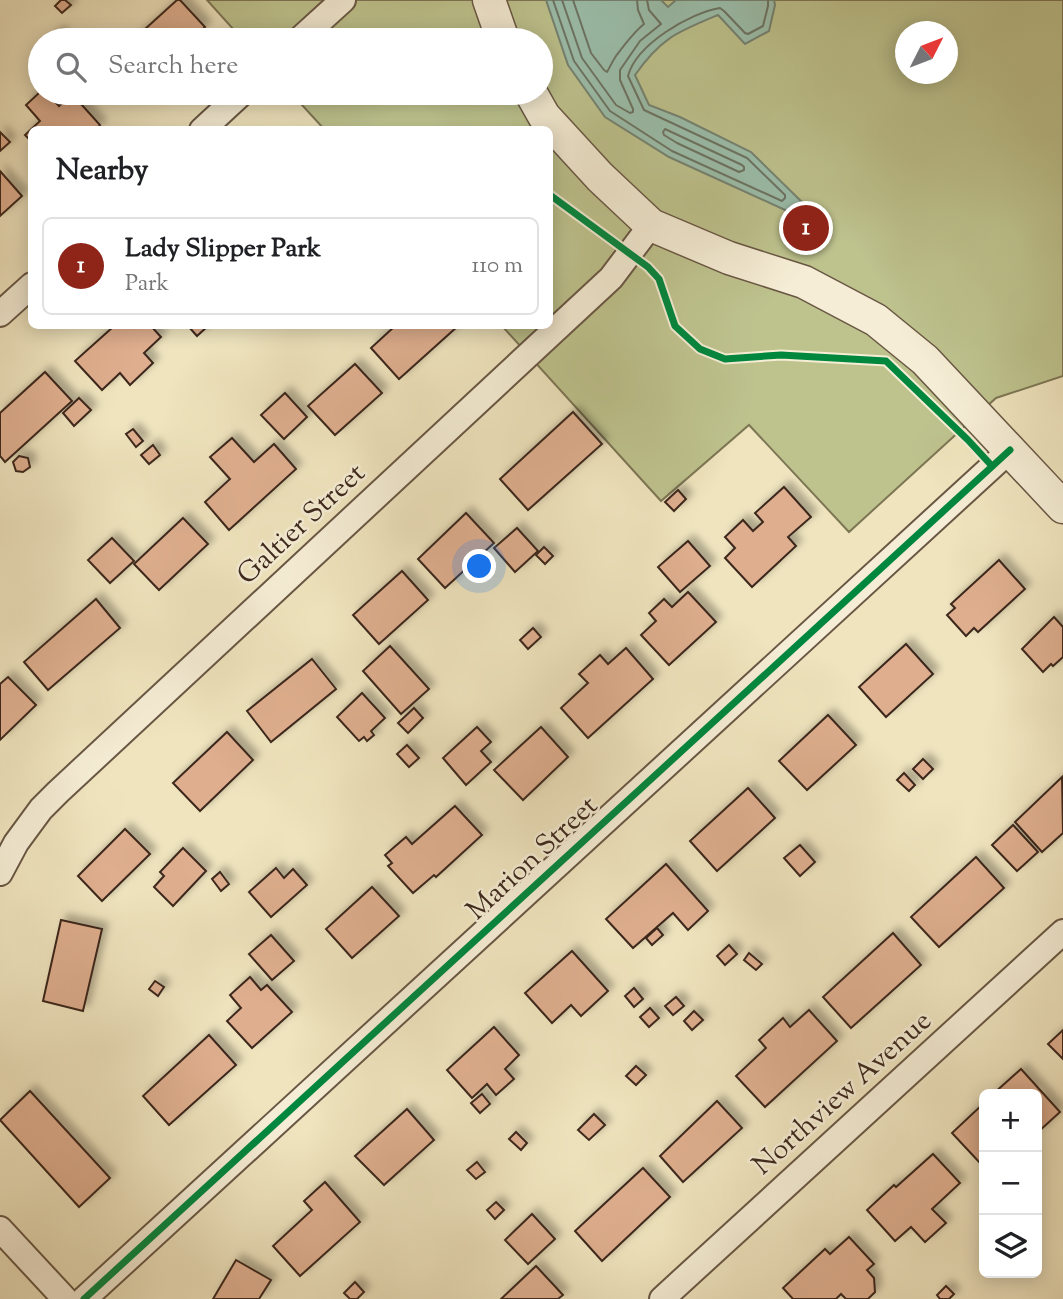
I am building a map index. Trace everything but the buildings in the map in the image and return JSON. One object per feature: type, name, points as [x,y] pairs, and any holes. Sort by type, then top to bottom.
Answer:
[{"type":"street","points":[[312,28],[343,0]]},
{"type":"street","points":[[489,0],[499,28]]},
{"type":"street","points":[[206,126],[229,105]]},
{"type":"street","points":[[538,105],[544,116],[600,177],[652,225],[729,258],[804,282],[876,320],[925,360],[1063,507]]},
{"type":"street","name":"Galtier Street","points":[[0,873],[16,843],[41,809],[58,792],[611,278],[652,225]]},
{"type":"street","points":[[0,314],[28,289]]},
{"type":"street","name":"Marion Street","points":[[84,1299],[1010,450]]},
{"type":"street","name":"Northview Avenue","points":[[662,1299],[1063,932]]},
{"type":"street","points":[[0,1229],[65,1299]]},
{"type":"green space","points":[[207,0],[1063,0],[1063,376],[996,398],[849,532],[749,425],[661,501],[505,329],[553,329],[553,126],[321,126],[302,105],[553,105],[553,28],[232,28]]},
{"type":"water","points":[[546,0],[661,0],[668,7],[676,0],[774,0],[769,31],[745,44],[718,15],[691,26],[662,44],[635,75],[649,105],[751,152],[807,207],[796,215],[669,157],[605,117],[568,65]]},
{"type":"cycle path","points":[[553,197],[648,267],[659,279],[675,326],[700,349],[725,359],[781,355],[886,361],[992,466]]},
{"type":"cycle path","points":[[84,1299],[1010,450]]},
{"type":"place","name":"Lady Slipper Park","points":[[806,228]]}]
